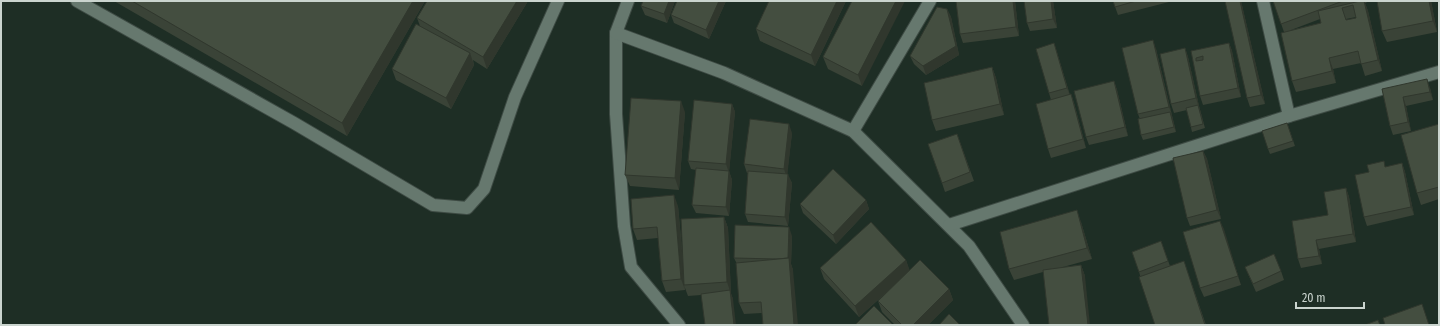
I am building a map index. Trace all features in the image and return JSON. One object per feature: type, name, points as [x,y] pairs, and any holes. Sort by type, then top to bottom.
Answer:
[{"type":"street","points":[[76,1],[294,123],[433,205],[467,208],[484,189],[515,97],[558,1]]},
{"type":"street","points":[[628,1],[616,33],[616,114],[624,226],[630,267],[679,325]]},
{"type":"street","points":[[853,131],[930,1]]},
{"type":"street","points":[[1263,1],[1289,116]]},
{"type":"street","points":[[616,33],[724,73],[853,131],[969,246],[1023,325]]},
{"type":"street","points":[[949,225],[1289,116],[1439,72]]},
{"type":"building","points":[[132,1],[413,1],[342,123]]},
{"type":"building","points":[[427,1],[517,1],[483,57],[417,18]]},
{"type":"building","points":[[643,1],[669,1],[664,14],[641,6]]},
{"type":"building","points":[[677,1],[719,1],[706,30],[671,15]]},
{"type":"building","points":[[769,1],[837,1],[811,55],[756,29]]},
{"type":"building","points":[[852,1],[896,1],[858,75],[823,57]]},
{"type":"building","points":[[956,1],[1013,1],[1016,27],[960,34]]},
{"type":"building","points":[[1024,1],[1051,1],[1053,19],[1027,23]]},
{"type":"building","points":[[1113,1],[1136,1],[1115,7]]},
{"type":"building","points":[[1225,1],[1240,1],[1261,95],[1247,98]]},
{"type":"building","points":[[1273,1],[1343,1],[1281,24]]},
{"type":"building","points":[[1364,1],[1378,60],[1361,64],[1358,51],[1329,58],[1332,71],[1292,81],[1281,33],[1321,23],[1318,11]],"holes":[[[1353,5],[1356,18],[1346,20],[1342,8]]]},
{"type":"building","points":[[1377,1],[1429,1],[1433,21],[1382,31]]},
{"type":"building","points":[[937,7],[947,9],[956,46],[923,66],[910,56]]},
{"type":"building","points":[[416,24],[470,53],[446,98],[392,69]]},
{"type":"building","points":[[1153,40],[1169,107],[1138,114],[1122,48]]},
{"type":"building","points":[[1054,43],[1067,88],[1049,93],[1036,49]]},
{"type":"building","points":[[1229,43],[1238,88],[1200,96],[1191,51]],"holes":[[[1203,56],[1203,60],[1196,61],[1196,58]]]},
{"type":"building","points":[[1185,48],[1196,98],[1171,104],[1160,54]]},
{"type":"building","points":[[992,67],[1000,104],[932,120],[924,83]]},
{"type":"building","points":[[1427,79],[1430,92],[1403,97],[1408,122],[1390,126],[1382,89]]},
{"type":"building","points":[[1114,81],[1125,127],[1086,137],[1074,91]]},
{"type":"building","points":[[1071,94],[1083,139],[1048,149],[1036,104]]},
{"type":"building","points":[[631,98],[681,101],[675,178],[625,175]]},
{"type":"building","points":[[694,100],[732,104],[726,164],[688,161]]},
{"type":"building","points":[[1198,105],[1203,124],[1191,127],[1186,108]]},
{"type":"building","points":[[1170,112],[1174,127],[1141,135],[1138,119]]},
{"type":"building","points":[[750,119],[789,124],[784,169],[744,164]]},
{"type":"building","points":[[1287,123],[1293,141],[1268,149],[1262,131]]},
{"type":"building","points":[[1439,124],[1439,187],[1417,193],[1401,135]]},
{"type":"building","points":[[957,134],[970,172],[942,183],[928,144]]},
{"type":"building","points":[[1203,151],[1217,210],[1187,218],[1173,158]]},
{"type":"building","points":[[1384,161],[1385,167],[1402,163],[1411,207],[1364,217],[1355,175],[1369,172],[1367,165]]},
{"type":"building","points":[[696,168],[729,171],[726,207],[692,205]]},
{"type":"building","points":[[833,169],[866,200],[833,235],[800,204]]},
{"type":"building","points":[[748,171],[788,174],[785,217],[745,214]]},
{"type":"building","points":[[1346,188],[1353,234],[1316,240],[1319,256],[1298,259],[1292,221],[1328,215],[1324,192]]},
{"type":"building","points":[[674,195],[681,279],[662,281],[657,227],[633,229],[631,199]]},
{"type":"building","points":[[1077,210],[1087,248],[1009,269],[1000,232]]},
{"type":"building","points":[[724,217],[727,282],[684,285],[681,219]]},
{"type":"building","points":[[1220,221],[1238,276],[1200,288],[1183,232]]},
{"type":"building","points":[[871,222],[906,260],[855,306],[820,268]]},
{"type":"building","points":[[735,225],[789,227],[788,258],[734,258]]},
{"type":"building","points":[[1161,241],[1168,261],[1139,272],[1132,252]]},
{"type":"building","points":[[1274,254],[1281,271],[1253,284],[1245,267]]},
{"type":"building","points":[[789,258],[794,325],[763,325],[761,302],[739,303],[736,263]]},
{"type":"building","points":[[920,260],[949,289],[913,325],[902,325],[878,301]]},
{"type":"building","points":[[1184,261],[1205,325],[1155,325],[1139,277]]},
{"type":"building","points":[[1081,265],[1088,325],[1049,325],[1043,270]]},
{"type":"building","points":[[730,290],[734,325],[705,325],[701,294]]},
{"type":"building","points":[[1422,304],[1429,325],[1385,325],[1383,318]]},
{"type":"building","points":[[874,306],[893,325],[855,325]]},
{"type":"building","points":[[949,314],[960,325],[939,325]]},
{"type":"building","points":[[1378,320],[1380,325],[1365,325]]}]
